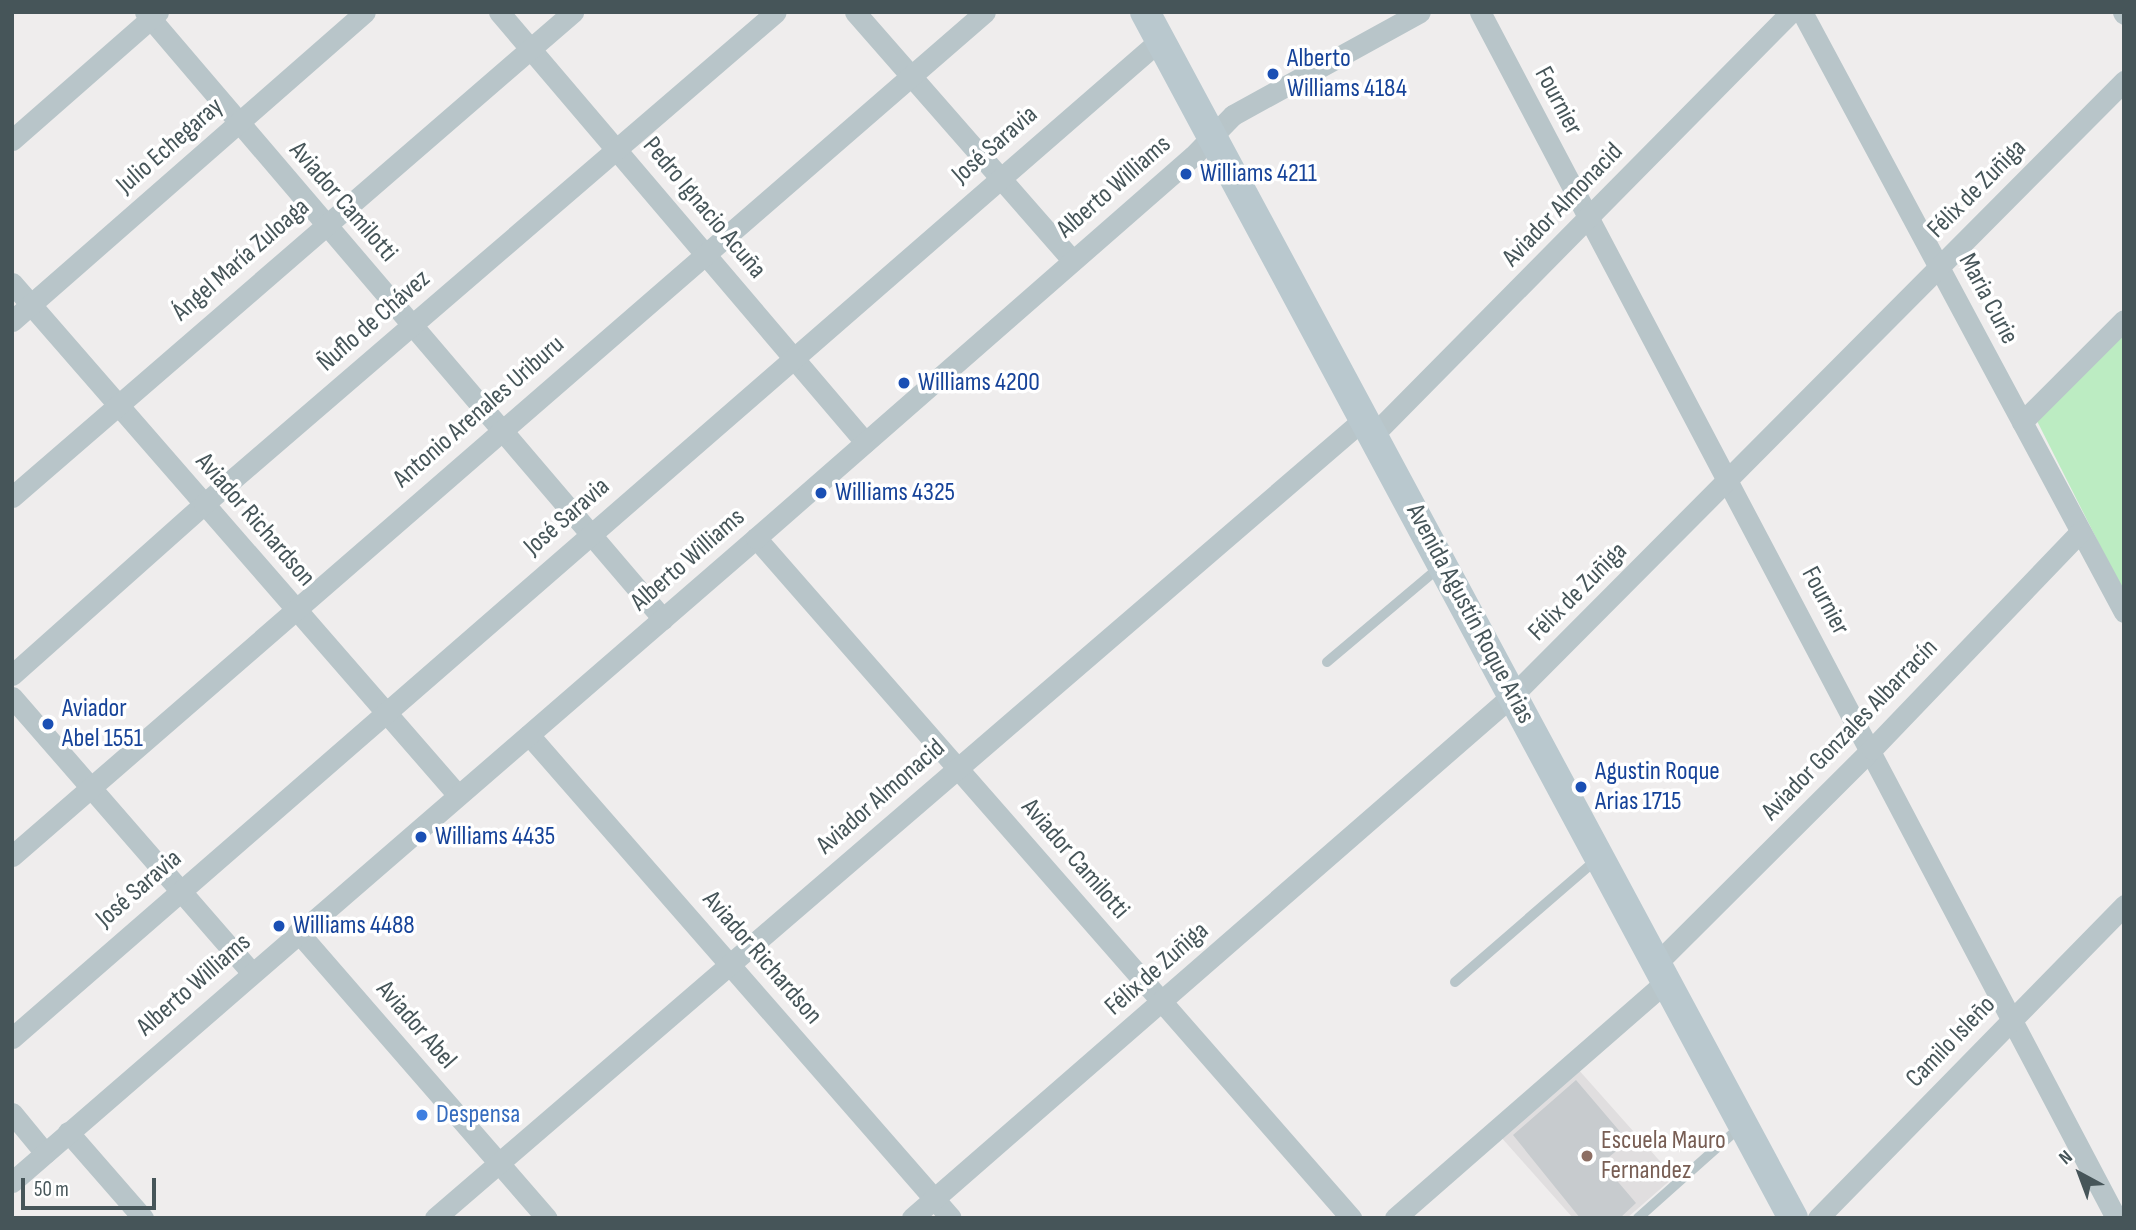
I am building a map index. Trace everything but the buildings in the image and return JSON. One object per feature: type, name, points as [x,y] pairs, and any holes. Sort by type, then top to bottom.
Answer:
[{"type":"main road","name":"Avenida Agustín Roque Arias","points":[[1145,12],[1602,855],[1661,973],[1745,1123],[1793,1218]]},
{"type":"street","name":"Julio Echegaray","points":[[12,321],[365,12]]},
{"type":"street","name":"Pedro Ignacio Acuña","points":[[499,12],[865,442]]},
{"type":"street","name":"Ángel María Zuloaga","points":[[12,497],[573,12]]},
{"type":"street","name":"Ñuflo de Chávez","points":[[12,675],[204,503],[776,12]]},
{"type":"street","points":[[855,12],[1072,260]]},
{"type":"street","name":"Antonio Arenales Uriburu","points":[[12,856],[705,252],[985,12]]},
{"type":"street","name":"Alberto Williams","points":[[12,1182],[251,972],[663,619],[1233,115],[1420,12]]},
{"type":"street","name":"Fournier","points":[[1480,12],[1872,749],[2116,1218]]},
{"type":"street","name":"Aviador Almonacid","points":[[435,1218],[732,965],[958,767],[1369,427],[1588,219],[1791,12]]},
{"type":"street","name":"Maria Curie","points":[[1802,12],[2124,612]]},
{"type":"street","name":"Aviador Camilotti","points":[[151,14],[239,123],[663,619]]},
{"type":"street","points":[[12,140],[151,14]]},
{"type":"street","name":"José Saravia","points":[[12,1038],[1160,40]]},
{"type":"street","name":"Félix de Zuñiga","points":[[912,1218],[1514,694],[2124,82]]},
{"type":"street","name":"Aviador Richardson","points":[[12,283],[457,794]]},
{"type":"street","points":[[2022,422],[2124,320]]},
{"type":"street","name":"Aviador Gonzales Albarracín","points":[[1395,1218],[1661,973],[2080,532]]},
{"type":"street","name":"Aviador Camilotti","points":[[756,537],[1351,1218]]},
{"type":"street","points":[[12,697],[251,972]]},
{"type":"street","name":"Aviador Richardson","points":[[529,736],[951,1218]]},
{"type":"street","name":"Camilo Isleño","points":[[1818,1218],[2124,905]]},
{"type":"street","name":"Aviador Abel","points":[[298,932],[547,1218]]},
{"type":"street","points":[[12,1114],[45,1153]]},
{"type":"street","points":[[68,1132],[143,1218]]},
{"type":"lane","points":[[1327,662],[1444,564]]},
{"type":"lane","points":[[1455,982],[1602,855]]},
{"type":"lane","points":[[1639,1218],[1745,1123]]},
{"type":"shaded area","name":"Escuela Mauro Fernandez","points":[[1577,1068],[1674,1177],[1627,1218],[1573,1218],[1500,1136]]},
{"type":"green space","points":[[2124,332],[2124,593],[2036,419]]},
{"type":"place","name":"Alberto Williams 4184","points":[[1273,74]]},
{"type":"place","name":"Williams 4211","points":[[1186,174]]},
{"type":"place","name":"Williams 4200","points":[[904,383]]},
{"type":"place","name":"Williams 4325","points":[[821,493]]},
{"type":"place","name":"Aviador Abel 1551","points":[[48,724]]},
{"type":"place","name":"Agustin Roque Arias 1715","points":[[1581,787]]},
{"type":"place","name":"Williams 4435","points":[[421,837]]},
{"type":"place","name":"Williams 4488","points":[[279,926]]},
{"type":"place","name":"Despensa","points":[[422,1115]]},
{"type":"place","name":"Escuela Mauro Fernandez","points":[[1587,1156]]}]
